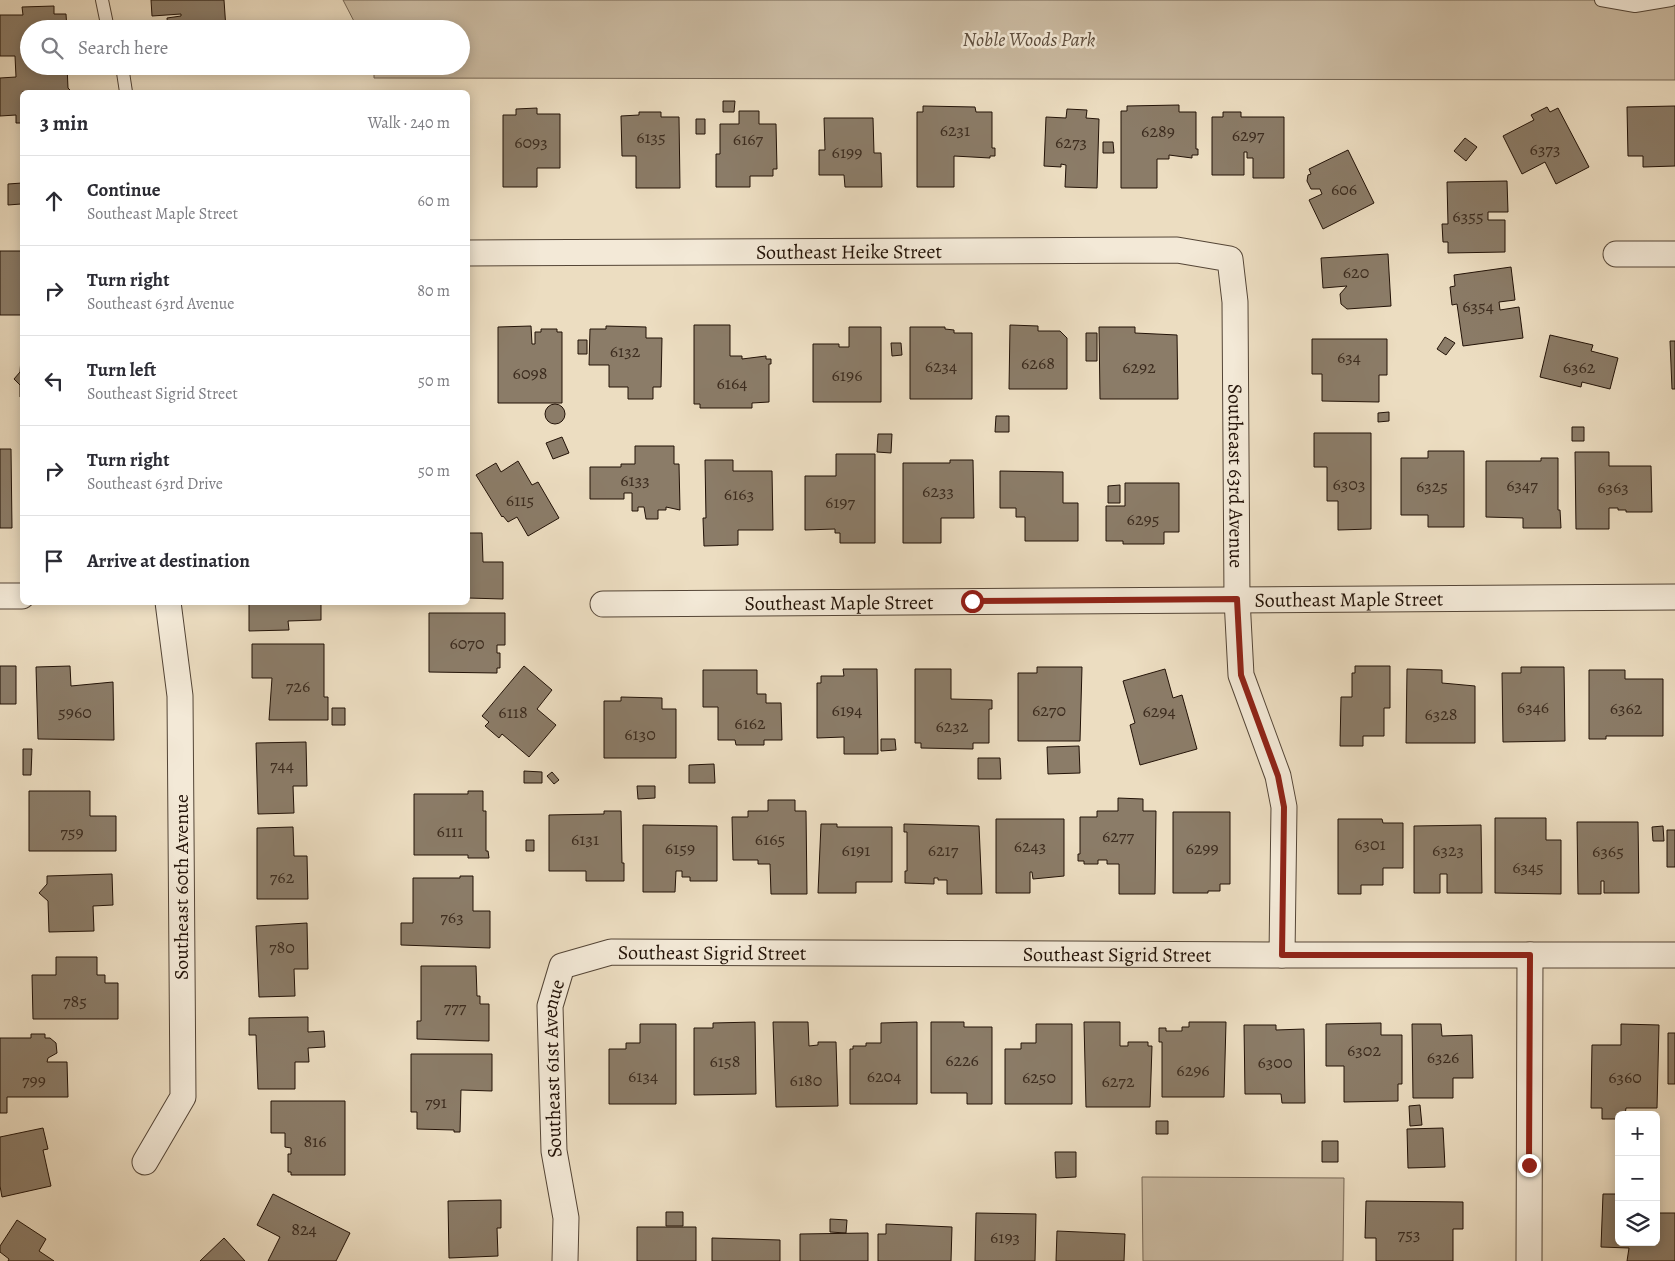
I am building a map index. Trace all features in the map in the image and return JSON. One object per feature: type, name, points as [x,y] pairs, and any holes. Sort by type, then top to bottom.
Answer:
[{"type":"street","name":"Southeast Heike Street","points":[[470,253],[1177,250],[1230,259]]},
{"type":"street","points":[[1616,254],[1675,254]]},
{"type":"street","name":"Southeast 63rd Avenue","points":[[1230,259],[1235,302],[1237,599],[1241,675],[1278,776],[1284,807],[1282,955]]},
{"type":"street","points":[[0,596],[20,596]]},
{"type":"street","name":"Southeast Maple Street","points":[[603,604],[1675,597]]},
{"type":"street","name":"Southeast 60th Avenue","points":[[145,1162],[182,1097],[180,696],[168,605]]},
{"type":"street","name":"Southeast Sigrid Street","points":[[562,966],[611,952],[1675,955]]},
{"type":"street","points":[[1529,1261],[1530,955]]},
{"type":"street","name":"Southeast 61st Avenue","points":[[562,966],[550,1006],[554,1151],[566,1218],[565,1261]]},
{"type":"lane","points":[[102,0],[106,20]]},
{"type":"lane","points":[[1602,0],[1635,6],[1672,0]]},
{"type":"lane","points":[[123,75],[126,90]]},
{"type":"green space","name":"Noble Woods Park","points":[[343,0],[1675,0],[1675,80],[374,78],[374,75],[470,75],[470,20],[353,20]]},
{"type":"green space","points":[[1142,1177],[1344,1178],[1343,1261],[1143,1261]]},
{"type":"building","points":[[151,0],[224,0],[225,20],[167,20],[167,18],[181,16],[181,14],[152,16]]},
{"type":"building","points":[[54,6],[54,14],[66,14],[66,20],[20,20],[20,75],[67,75],[68,88],[70,90],[20,90],[20,123],[16,123],[16,115],[0,116],[0,78],[16,77],[15,56],[0,56],[0,15],[23,15],[22,7]]},
{"type":"building","points":[[723,101],[735,101],[734,112],[723,112]]},
{"type":"building","points":[[1179,105],[1179,112],[1196,112],[1196,149],[1198,149],[1198,155],[1192,155],[1192,158],[1169,155],[1169,159],[1157,159],[1157,188],[1121,188],[1121,111],[1127,111],[1127,106]]},
{"type":"building","points":[[923,106],[975,107],[976,112],[992,112],[992,148],[995,148],[995,156],[990,156],[990,158],[954,156],[954,187],[917,187],[917,112],[923,112]]},
{"type":"building","points":[[1675,106],[1675,166],[1643,167],[1643,156],[1628,156],[1627,107]]},
{"type":"building","points":[[1547,107],[1550,112],[1558,108],[1589,167],[1556,184],[1545,162],[1522,174],[1503,136],[1534,120],[1531,115]]},
{"type":"building","points":[[537,108],[537,114],[560,114],[560,168],[537,168],[537,187],[503,187],[503,115],[516,115],[516,109]]},
{"type":"building","points":[[1067,109],[1087,110],[1086,118],[1099,119],[1097,188],[1065,187],[1066,165],[1061,164],[1061,167],[1044,166],[1046,117],[1066,118]]},
{"type":"building","points":[[739,111],[759,111],[759,124],[776,124],[777,169],[773,169],[773,176],[750,176],[750,187],[716,187],[716,154],[720,154],[720,124],[739,124]]},
{"type":"building","points":[[639,112],[661,112],[661,117],[679,117],[680,188],[636,188],[636,156],[622,156],[621,116],[639,115]]},
{"type":"building","points":[[1223,112],[1241,112],[1241,117],[1284,117],[1284,178],[1253,178],[1253,158],[1247,158],[1247,152],[1244,152],[1244,175],[1212,175],[1212,117],[1223,117]]},
{"type":"building","points":[[824,118],[873,118],[874,153],[881,153],[882,187],[845,187],[844,175],[819,175],[819,150],[825,150]]},
{"type":"building","points":[[696,119],[705,119],[705,134],[696,134]]},
{"type":"building","points":[[1465,138],[1477,147],[1466,161],[1454,151]]},
{"type":"building","points":[[1103,142],[1113,142],[1114,153],[1103,153]]},
{"type":"building","points":[[1348,150],[1374,203],[1323,229],[1309,200],[1322,194],[1320,189],[1311,189],[1307,181],[1308,175],[1311,174],[1309,169]]},
{"type":"building","points":[[1507,181],[1508,212],[1488,212],[1488,220],[1505,220],[1505,252],[1448,253],[1448,242],[1443,242],[1442,224],[1448,224],[1447,182]]},
{"type":"building","points":[[20,183],[20,204],[8,205],[8,184]]},
{"type":"building","points":[[0,251],[20,251],[20,315],[0,315]]},
{"type":"building","points":[[1388,254],[1391,306],[1347,309],[1341,304],[1340,294],[1347,286],[1323,288],[1321,258]]},
{"type":"building","points":[[1511,267],[1515,300],[1499,302],[1500,310],[1519,307],[1523,338],[1463,346],[1457,304],[1452,305],[1450,287],[1455,286],[1454,275]]},
{"type":"building","points":[[694,325],[730,325],[730,356],[742,356],[742,359],[766,356],[766,359],[771,359],[771,364],[769,364],[769,402],[752,403],[752,408],[700,408],[700,404],[694,404]]},
{"type":"building","points":[[1010,325],[1038,326],[1038,331],[1060,331],[1067,338],[1067,389],[1009,389]]},
{"type":"building","points":[[531,326],[532,344],[535,344],[535,332],[541,332],[541,329],[557,329],[557,332],[562,332],[562,403],[498,403],[498,327]]},
{"type":"building","points":[[606,326],[646,327],[646,338],[662,338],[661,387],[653,387],[653,399],[628,399],[628,387],[609,387],[609,365],[589,365],[590,329],[606,329]]},
{"type":"building","points":[[849,327],[881,327],[881,402],[813,402],[813,344],[839,344],[839,347],[849,347]]},
{"type":"building","points":[[910,327],[945,327],[945,329],[954,330],[954,333],[972,333],[972,399],[910,399]]},
{"type":"building","points":[[1099,327],[1135,327],[1135,333],[1177,335],[1178,399],[1100,399]]},
{"type":"building","points":[[1086,333],[1097,333],[1097,361],[1086,361]]},
{"type":"building","points":[[1550,335],[1593,345],[1591,351],[1618,358],[1610,389],[1582,382],[1581,387],[1540,377]]},
{"type":"building","points":[[1445,337],[1455,343],[1446,355],[1437,349]]},
{"type":"building","points":[[1312,339],[1387,339],[1387,375],[1379,375],[1379,402],[1322,401],[1322,374],[1312,374]]},
{"type":"building","points":[[578,340],[587,340],[587,354],[578,354]]},
{"type":"building","points":[[1670,341],[1675,341],[1675,389],[1672,389]]},
{"type":"building","points":[[891,343],[901,343],[902,355],[892,356]]},
{"type":"building","points":[[20,372],[20,385],[14,379]]},
{"type":"building","points":[[555,404],[562,407],[565,414],[562,421],[555,424],[548,421],[545,414],[548,407]]},
{"type":"building","points":[[1389,412],[1389,421],[1378,422],[1378,413]]},
{"type":"building","points":[[996,416],[1009,416],[1009,432],[995,432]]},
{"type":"building","points":[[1572,427],[1584,427],[1584,441],[1572,441]]},
{"type":"building","points":[[1314,433],[1371,433],[1371,529],[1338,530],[1338,501],[1327,501],[1327,467],[1314,467]]},
{"type":"building","points":[[878,434],[892,434],[891,453],[877,452]]},
{"type":"building","points":[[562,437],[569,453],[553,459],[546,443]]},
{"type":"building","points":[[635,446],[674,446],[674,464],[679,464],[680,510],[666,507],[666,510],[658,510],[658,519],[646,519],[644,507],[638,507],[638,511],[632,511],[632,493],[624,493],[624,499],[590,499],[590,467],[621,467],[621,464],[635,464]]},
{"type":"building","points":[[0,449],[11,449],[12,528],[0,528]]},
{"type":"building","points":[[1428,451],[1464,451],[1464,527],[1428,527],[1428,515],[1401,515],[1401,458],[1428,458]]},
{"type":"building","points":[[1575,452],[1609,452],[1609,466],[1651,466],[1652,512],[1626,512],[1626,510],[1618,510],[1618,508],[1609,508],[1609,529],[1576,529]]},
{"type":"building","points":[[836,454],[875,454],[875,543],[840,543],[840,533],[835,533],[835,529],[805,530],[805,476],[836,476]]},
{"type":"building","points":[[1541,458],[1558,458],[1558,510],[1560,510],[1561,528],[1523,528],[1523,518],[1486,517],[1486,461],[1541,461]]},
{"type":"building","points":[[705,460],[733,460],[733,471],[772,471],[773,530],[738,530],[738,545],[704,546],[703,518],[706,518]]},
{"type":"building","points":[[950,460],[973,460],[974,518],[941,518],[941,543],[903,543],[903,463],[950,463]]},
{"type":"building","points":[[518,461],[532,485],[538,482],[559,518],[528,536],[517,517],[508,522],[502,517],[476,475],[496,463],[501,472]]},
{"type":"building","points":[[1000,471],[1063,472],[1063,503],[1078,503],[1078,541],[1025,541],[1025,517],[1016,517],[1016,508],[1000,508]]},
{"type":"building","points":[[1125,483],[1179,483],[1179,532],[1164,532],[1164,544],[1123,544],[1123,541],[1106,541],[1106,506],[1125,506]]},
{"type":"building","points":[[1120,485],[1120,503],[1108,503],[1108,486]]},
{"type":"building","points":[[470,533],[482,533],[483,562],[503,562],[503,599],[470,598]]},
{"type":"building","points":[[249,605],[321,605],[321,620],[288,621],[289,630],[249,631]]},
{"type":"building","points":[[429,613],[505,613],[505,645],[497,645],[497,653],[500,653],[500,668],[497,668],[497,673],[429,672]]},
{"type":"building","points":[[252,644],[324,644],[324,697],[328,697],[328,720],[269,720],[272,678],[252,678]]},
{"type":"building","points":[[0,666],[16,666],[16,704],[0,704]]},
{"type":"building","points":[[70,666],[71,686],[113,682],[114,740],[38,739],[36,667]]},
{"type":"building","points":[[524,666],[552,690],[537,709],[556,725],[529,757],[502,734],[499,738],[485,726],[489,722],[482,716]]},
{"type":"building","points":[[1355,666],[1390,666],[1390,708],[1384,708],[1384,736],[1363,736],[1363,746],[1340,746],[1341,697],[1352,697],[1352,673],[1355,673]]},
{"type":"building","points":[[1037,667],[1082,667],[1080,741],[1018,741],[1018,673],[1037,673]]},
{"type":"building","points":[[1521,667],[1564,667],[1565,741],[1503,742],[1502,673],[1521,673]]},
{"type":"building","points":[[843,669],[877,669],[878,754],[844,754],[844,737],[817,738],[817,683],[821,683],[821,676],[844,676]]},
{"type":"building","points":[[915,669],[951,669],[951,699],[992,700],[992,709],[989,709],[989,743],[973,743],[973,749],[921,748],[921,743],[915,743]]},
{"type":"building","points":[[1165,669],[1173,698],[1182,695],[1197,749],[1140,765],[1130,725],[1135,723],[1123,681]]},
{"type":"building","points":[[1407,669],[1442,670],[1442,683],[1475,686],[1475,743],[1406,743]]},
{"type":"building","points":[[703,670],[757,670],[757,694],[766,694],[766,703],[781,703],[782,740],[764,740],[764,745],[736,745],[735,740],[718,740],[718,707],[703,707]]},
{"type":"building","points":[[1589,670],[1625,670],[1625,679],[1663,679],[1663,736],[1606,736],[1606,739],[1589,739]]},
{"type":"building","points":[[621,697],[662,698],[662,709],[676,709],[676,758],[604,758],[604,701],[621,701]]},
{"type":"building","points":[[332,708],[345,708],[345,725],[332,725]]},
{"type":"building","points":[[881,739],[895,739],[896,750],[881,751]]},
{"type":"building","points":[[306,742],[307,786],[293,786],[294,813],[258,814],[256,743]]},
{"type":"building","points":[[1079,746],[1080,773],[1048,774],[1047,747]]},
{"type":"building","points":[[23,749],[32,749],[31,775],[23,775]]},
{"type":"building","points":[[978,758],[1000,758],[1001,779],[978,779]]},
{"type":"building","points":[[714,764],[715,783],[689,783],[689,765]]},
{"type":"building","points":[[524,771],[542,772],[542,783],[524,783]]},
{"type":"building","points":[[552,772],[559,780],[554,784],[547,776]]},
{"type":"building","points":[[637,786],[655,786],[655,798],[638,799]]},
{"type":"building","points":[[29,791],[90,791],[90,816],[116,816],[116,851],[29,851]]},
{"type":"building","points":[[468,791],[483,791],[483,811],[486,811],[486,851],[488,851],[489,858],[468,858],[468,855],[414,855],[414,794],[468,794]]},
{"type":"building","points":[[1118,798],[1143,799],[1143,811],[1156,811],[1155,894],[1119,894],[1119,864],[1107,864],[1107,860],[1098,860],[1098,864],[1084,864],[1084,861],[1078,861],[1078,854],[1080,854],[1080,817],[1097,817],[1097,811],[1118,811]]},
{"type":"building","points":[[768,800],[795,800],[795,811],[806,811],[807,894],[771,894],[770,864],[758,864],[758,860],[733,860],[732,817],[748,817],[748,811],[768,811]]},
{"type":"building","points":[[604,811],[621,811],[624,881],[586,881],[586,871],[549,871],[549,815],[604,814]]},
{"type":"building","points":[[1173,812],[1230,812],[1230,884],[1220,884],[1220,891],[1173,893]]},
{"type":"building","points":[[1495,818],[1546,818],[1546,840],[1561,840],[1561,894],[1495,893]]},
{"type":"building","points":[[996,819],[1064,819],[1064,876],[1033,879],[1032,872],[1030,872],[1030,893],[996,893]]},
{"type":"building","points":[[1338,819],[1382,819],[1383,823],[1403,823],[1403,868],[1383,868],[1383,885],[1361,885],[1361,894],[1338,894]]},
{"type":"building","points":[[1577,822],[1638,822],[1639,893],[1604,893],[1604,881],[1601,881],[1601,894],[1578,894]]},
{"type":"building","points":[[821,824],[837,824],[837,827],[892,827],[892,882],[856,882],[856,893],[818,893]]},
{"type":"building","points":[[904,824],[979,826],[982,894],[947,894],[947,880],[938,880],[938,878],[934,878],[934,884],[905,883],[905,871],[907,871],[907,832],[904,832]]},
{"type":"building","points":[[643,825],[717,826],[717,881],[690,881],[690,877],[682,877],[682,871],[676,871],[675,892],[643,892]]},
{"type":"building","points":[[1481,825],[1482,893],[1447,893],[1447,874],[1440,874],[1440,893],[1414,893],[1414,826]]},
{"type":"building","points":[[1663,826],[1664,841],[1653,841],[1652,827]]},
{"type":"building","points":[[293,827],[294,856],[307,856],[308,899],[257,899],[257,828]]},
{"type":"building","points":[[1667,830],[1675,830],[1675,867],[1667,867]]},
{"type":"building","points":[[526,840],[534,840],[534,851],[526,851]]},
{"type":"building","points":[[112,874],[113,905],[93,906],[94,931],[49,932],[48,901],[39,893],[47,884],[47,876]]},
{"type":"building","points":[[460,876],[473,876],[473,911],[490,911],[490,948],[401,945],[401,923],[413,923],[413,878],[460,878]]},
{"type":"building","points":[[307,923],[308,969],[294,969],[295,996],[259,997],[256,926]]},
{"type":"building","points":[[56,957],[97,957],[97,975],[105,975],[105,983],[118,983],[118,1019],[33,1019],[32,975],[56,975]]},
{"type":"building","points":[[421,966],[476,966],[477,996],[480,996],[480,1004],[489,1004],[489,1041],[417,1039],[417,1021],[421,1021]]},
{"type":"building","points":[[308,1017],[308,1032],[324,1031],[325,1047],[308,1048],[309,1062],[295,1062],[295,1089],[258,1089],[256,1035],[249,1035],[249,1018]]},
{"type":"building","points":[[755,1022],[756,1094],[694,1095],[694,1028],[713,1028],[713,1023]]},
{"type":"building","points":[[773,1022],[808,1022],[809,1046],[818,1045],[818,1042],[836,1042],[838,1106],[776,1107]]},
{"type":"building","points":[[917,1022],[917,1104],[850,1104],[850,1049],[853,1049],[853,1046],[866,1046],[866,1043],[881,1043],[881,1023]]},
{"type":"building","points":[[931,1022],[964,1022],[964,1027],[992,1027],[992,1104],[967,1104],[967,1093],[931,1093]]},
{"type":"building","points":[[1084,1022],[1120,1022],[1120,1046],[1128,1046],[1128,1042],[1148,1042],[1148,1046],[1152,1046],[1150,1107],[1086,1107]]},
{"type":"building","points":[[1189,1022],[1226,1022],[1224,1097],[1162,1097],[1162,1042],[1159,1042],[1159,1028],[1166,1028],[1166,1031],[1182,1031],[1182,1027],[1189,1027]]},
{"type":"building","points":[[1381,1023],[1381,1035],[1402,1035],[1402,1084],[1398,1084],[1398,1101],[1344,1102],[1344,1066],[1326,1066],[1326,1024]]},
{"type":"building","points":[[640,1024],[676,1024],[676,1104],[609,1104],[609,1049],[626,1049],[626,1043],[640,1043]]},
{"type":"building","points":[[1036,1024],[1072,1024],[1072,1104],[1005,1104],[1005,1049],[1021,1049],[1021,1043],[1036,1043]]},
{"type":"building","points":[[1412,1024],[1441,1024],[1442,1036],[1472,1035],[1473,1078],[1453,1078],[1453,1098],[1413,1098]]},
{"type":"building","points":[[1621,1024],[1659,1025],[1657,1108],[1626,1108],[1626,1111],[1615,1111],[1615,1119],[1602,1119],[1602,1108],[1591,1108],[1592,1045],[1621,1045]]},
{"type":"building","points":[[1244,1025],[1276,1025],[1276,1030],[1304,1029],[1305,1103],[1282,1103],[1281,1094],[1245,1094]]},
{"type":"building","points":[[1668,1033],[1675,1033],[1675,1084],[1668,1084]]},
{"type":"building","points":[[31,1034],[45,1034],[45,1038],[50,1038],[56,1043],[57,1053],[48,1058],[47,1062],[67,1062],[68,1097],[7,1097],[7,1113],[0,1113],[0,1038],[31,1038]]},
{"type":"building","points":[[411,1054],[492,1054],[492,1091],[461,1090],[460,1132],[454,1132],[454,1130],[417,1129],[417,1112],[411,1112]]},
{"type":"building","points":[[271,1101],[345,1101],[345,1175],[291,1175],[291,1172],[288,1172],[288,1154],[291,1154],[291,1148],[285,1147],[285,1133],[271,1133]]},
{"type":"building","points":[[1420,1105],[1422,1125],[1410,1126],[1409,1106]]},
{"type":"building","points":[[1156,1121],[1168,1121],[1168,1134],[1156,1134]]},
{"type":"building","points":[[43,1128],[48,1149],[43,1150],[51,1186],[2,1197],[0,1186],[0,1137]]},
{"type":"building","points":[[1443,1128],[1445,1167],[1408,1168],[1407,1129]]},
{"type":"building","points":[[1322,1141],[1338,1141],[1338,1162],[1322,1162]]},
{"type":"building","points":[[1055,1152],[1076,1152],[1076,1177],[1056,1178]]},
{"type":"building","points":[[273,1194],[350,1233],[336,1261],[268,1261],[280,1237],[257,1225]]},
{"type":"building","points":[[1603,1194],[1615,1194],[1615,1246],[1660,1246],[1660,1213],[1675,1213],[1675,1261],[1627,1261],[1629,1248],[1601,1247]]},
{"type":"building","points":[[501,1200],[501,1228],[497,1228],[498,1256],[449,1258],[448,1201]]},
{"type":"building","points":[[1366,1201],[1463,1202],[1463,1229],[1453,1229],[1453,1261],[1376,1261],[1376,1238],[1365,1238]]},
{"type":"building","points":[[666,1212],[683,1212],[683,1226],[666,1226]]},
{"type":"building","points":[[976,1213],[1036,1214],[1035,1261],[975,1261]]},
{"type":"building","points":[[830,1219],[847,1220],[846,1233],[830,1232]]},
{"type":"building","points":[[17,1220],[46,1239],[39,1251],[54,1261],[8,1261],[9,1259],[0,1252],[0,1246]]},
{"type":"building","points":[[886,1224],[952,1227],[951,1261],[878,1261],[878,1234],[886,1234]]},
{"type":"building","points":[[637,1227],[696,1227],[696,1261],[637,1261]]},
{"type":"building","points":[[1057,1231],[1125,1234],[1124,1261],[1056,1261]]},
{"type":"building","points":[[868,1233],[868,1261],[800,1261],[800,1234]]},
{"type":"building","points":[[224,1238],[245,1261],[200,1261]]},
{"type":"building","points":[[712,1238],[780,1240],[780,1261],[712,1261]]},
{"type":"route","points":[[972,601],[1237,599],[1241,675],[1256,721],[1278,776],[1284,807],[1282,955],[1530,955],[1529,1165]]}]
